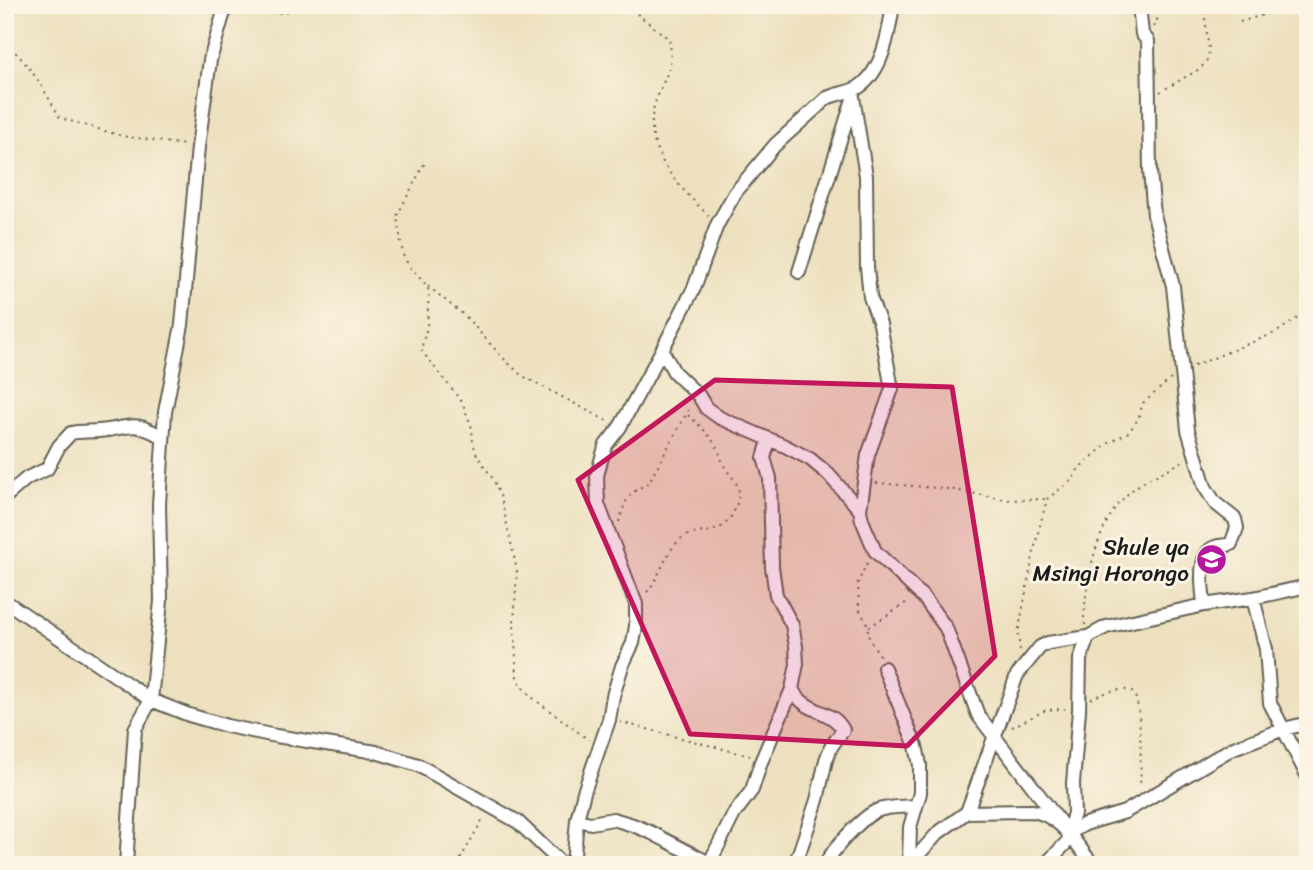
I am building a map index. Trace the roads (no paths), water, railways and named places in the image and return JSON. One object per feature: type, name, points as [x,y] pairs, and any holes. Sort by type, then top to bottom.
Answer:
[{"type":"street","points":[[799,272],[852,94],[868,78],[882,53],[893,5]]},
{"type":"street","points":[[1139,5],[1142,34],[1148,41],[1150,171],[1154,215],[1173,286],[1188,429],[1199,472],[1209,494],[1215,503],[1235,519],[1237,528],[1231,544],[1214,547],[1205,556],[1204,605]]},
{"type":"street","points":[[126,865],[135,729],[151,699],[161,601],[159,504],[165,412],[179,343],[189,264],[198,147],[210,61],[226,6]]},
{"type":"street","points":[[573,865],[578,820],[636,626],[636,604],[598,504],[597,476],[606,445],[620,427],[694,288],[717,225],[735,193],[775,145],[827,99],[836,93],[852,94]]},
{"type":"street","points":[[852,94],[866,176],[870,297],[880,324],[892,389],[868,455],[860,510]]},
{"type":"street","points":[[662,350],[674,372],[699,396],[706,408],[720,418],[785,446],[810,460],[828,474],[860,510],[875,551],[920,593],[946,628],[978,715],[996,734],[1093,865]]},
{"type":"street","points":[[5,497],[20,483],[47,469],[59,446],[71,432],[99,431],[131,425],[163,437]]},
{"type":"street","points":[[578,820],[591,824],[613,819],[650,832],[711,863],[734,814],[752,790],[797,673],[792,625],[781,609],[774,582],[770,478],[764,458],[769,440]]},
{"type":"street","points":[[884,668],[916,746],[920,788],[910,827],[909,865],[938,834],[967,812],[1021,668],[1035,652],[1048,643],[1088,637],[1106,627],[1308,586]]},
{"type":"street","points":[[1253,598],[1266,649],[1270,703],[1308,777]]},
{"type":"street","points":[[5,601],[151,699],[189,715],[276,736],[376,752],[418,765],[518,822],[563,865]]},
{"type":"street","points":[[1045,865],[1067,832],[1074,813],[1073,783],[1080,659],[1088,637]]},
{"type":"street","points":[[792,689],[800,702],[831,717],[843,730],[826,760],[817,800],[795,865]]},
{"type":"street","points":[[1067,832],[1116,816],[1231,749],[1308,723]]},
{"type":"street","points":[[825,865],[839,844],[871,814],[879,810],[916,806]]},
{"type":"street","points":[[967,812],[1032,811],[1042,813],[1067,832]]},
{"type":"place","name":"Shule ya Msingi Horongo","points":[[1212,560]]}]
